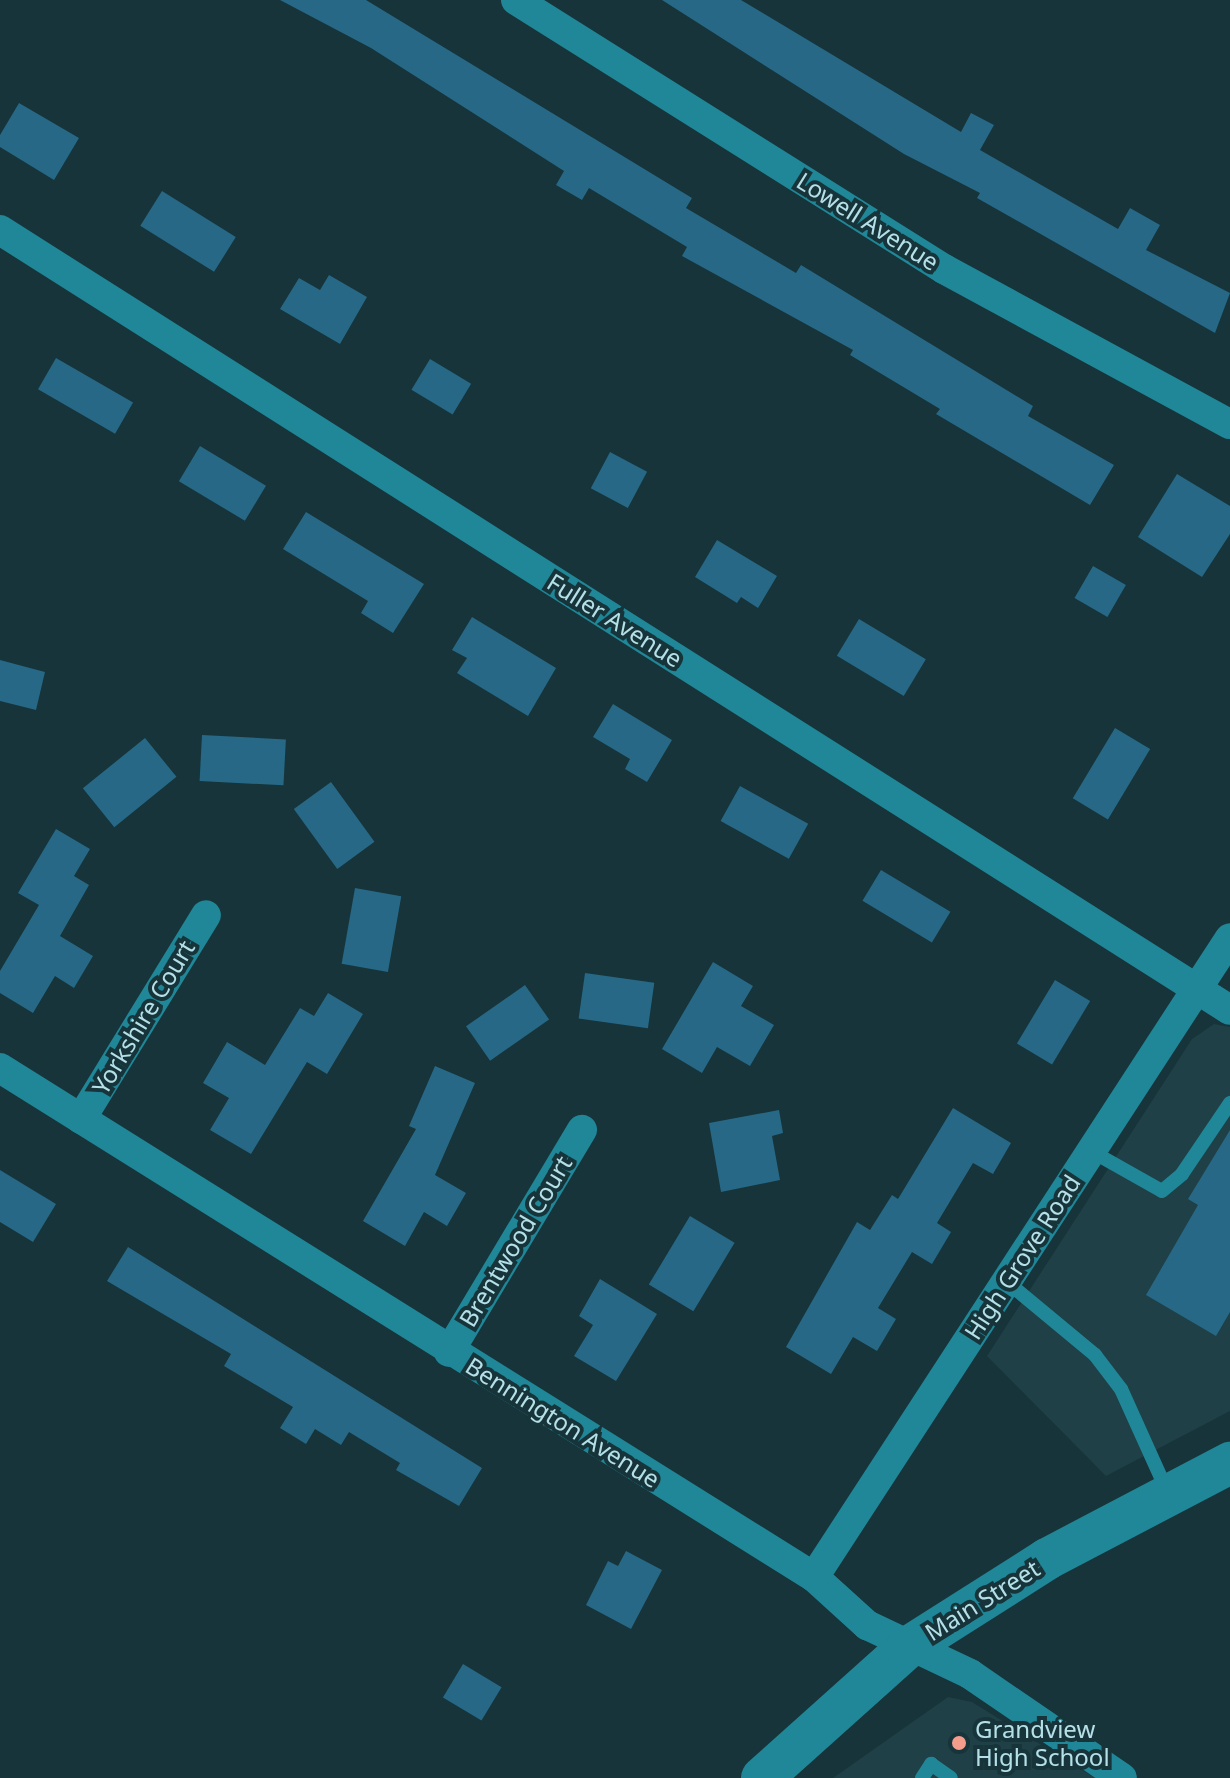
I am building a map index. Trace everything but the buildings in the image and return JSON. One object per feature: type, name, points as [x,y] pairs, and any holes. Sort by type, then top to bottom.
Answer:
[{"type":"main road","name":"Main Street","points":[[762,1778],[907,1648],[1047,1559],[1230,1463]]},
{"type":"street","name":"Lowell Avenue","points":[[516,0],[944,269],[1230,424]]},
{"type":"street","name":"Fuller Avenue","points":[[0,230],[1230,1010]]},
{"type":"street","name":"Yorkshire Court","points":[[81,1119],[206,915]]},
{"type":"street","name":"High Grove Road","points":[[814,1577],[1230,938]]},
{"type":"street","name":"Bennington Avenue","points":[[0,1068],[449,1352],[814,1577],[867,1625],[907,1648],[970,1674],[1122,1778]]},
{"type":"street","name":"Brentwood Court","points":[[449,1352],[582,1130]]},
{"type":"lane","points":[[1091,1151],[1162,1191],[1182,1174],[1230,1103]]},
{"type":"lane","points":[[1006,1281],[1095,1355],[1121,1389],[1168,1494]]},
{"type":"lane","points":[[922,1778],[931,1764],[951,1778]]},
{"type":"shaded area","points":[[1214,1024],[1230,1027],[1230,1411],[1106,1476],[987,1356],[1192,1039]]},
{"type":"shaded area","name":"Grandview High School","points":[[948,1697],[972,1702],[1095,1778],[833,1778]]},
{"type":"place","name":"Grandview High School","points":[[959,1743]]}]
